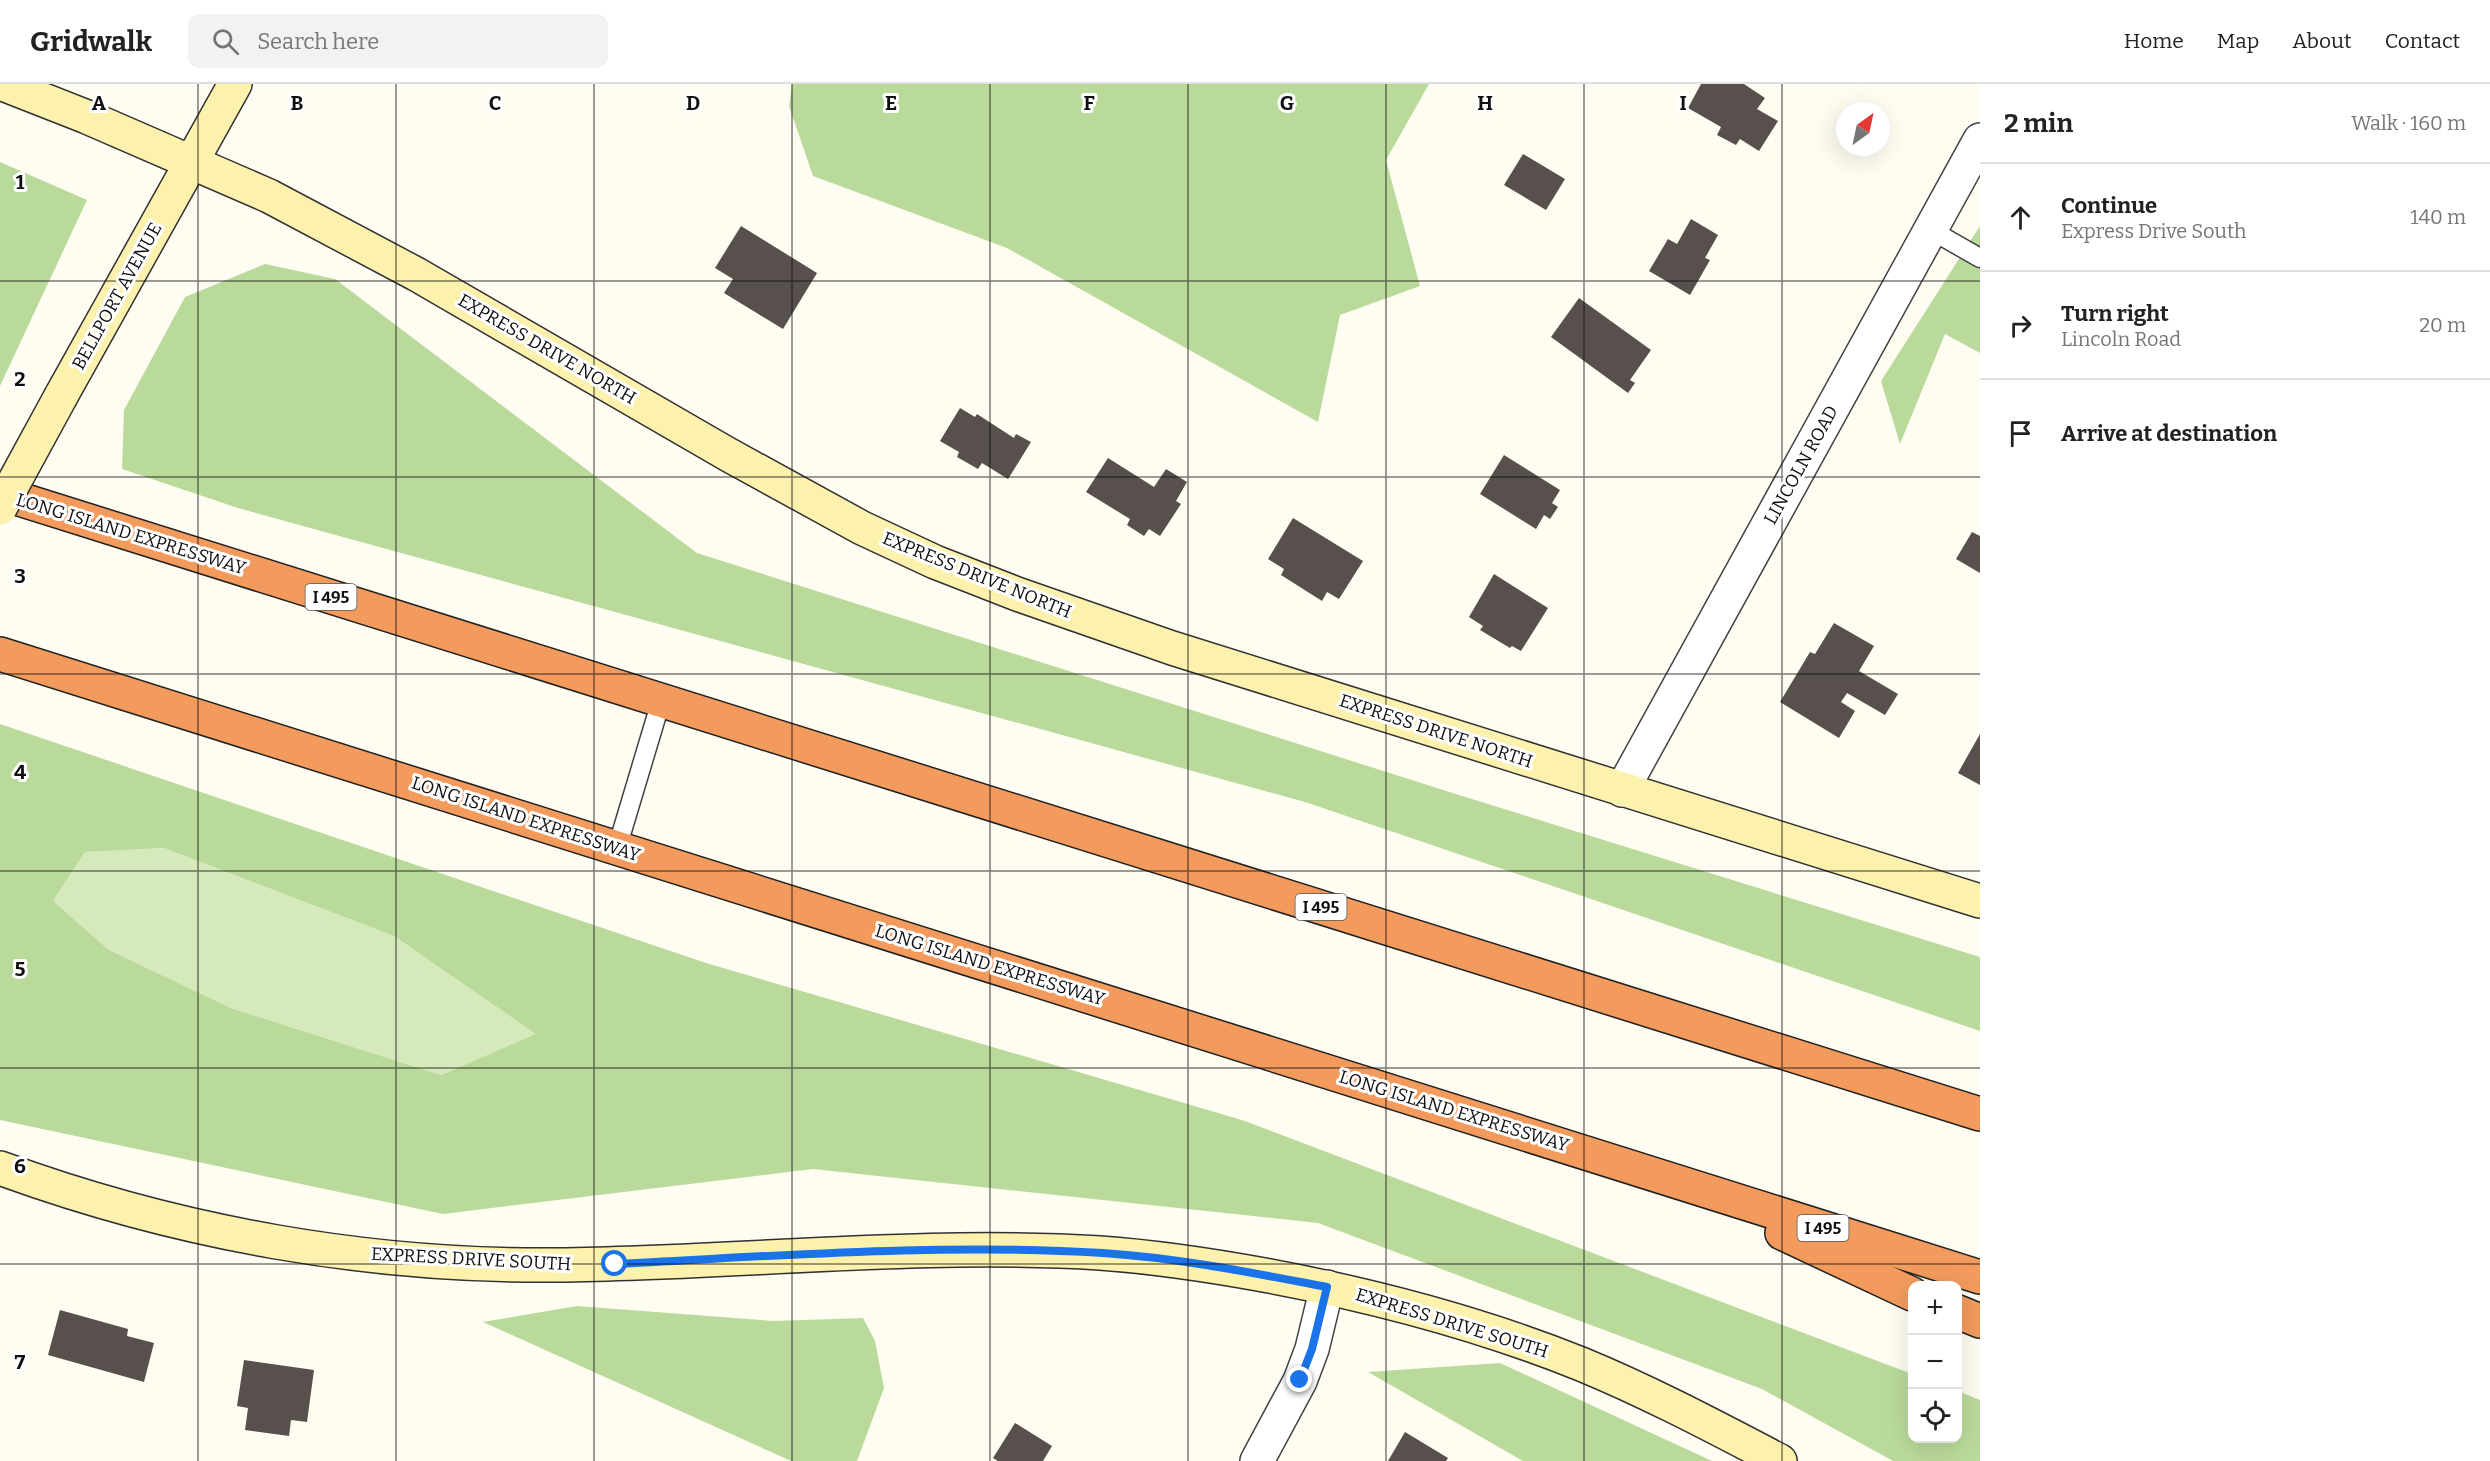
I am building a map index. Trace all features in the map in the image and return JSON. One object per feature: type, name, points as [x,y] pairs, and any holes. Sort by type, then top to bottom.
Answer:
[{"type":"highway","name":"LONG ISLAND EXPRESSWAY","points":[[0,493],[1980,1114]]},
{"type":"highway","name":"LONG ISLAND EXPRESSWAY","points":[[0,654],[1980,1277]]},
{"type":"highway","points":[[1667,1178],[1908,1292]]},
{"type":"highway","points":[[1962,1314],[1980,1321]]},
{"type":"main road","name":"EXPRESS DRIVE NORTH","points":[[3,84],[191,161],[269,196],[529,338],[789,489],[862,528],[935,562],[1099,624],[1980,902]]},
{"type":"main road","name":"BELLPORT AVENUE","points":[[0,508],[235,84]]},
{"type":"main road","name":"EXPRESS DRIVE SOUTH","points":[[0,1168],[97,1201],[185,1224],[332,1251],[413,1259],[553,1265],[893,1250],[1035,1250],[1178,1260],[1396,1302],[1544,1350],[1644,1392],[1780,1461]]},
{"type":"street","name":"LINCOLN ROAD","points":[[1622,790],[1980,140]]},
{"type":"street","points":[[1257,1461],[1300,1380],[1312,1349],[1327,1287]]},
{"type":"lane","points":[[1931,230],[1980,258]]},
{"type":"lane","points":[[617,848],[661,701]]},
{"type":"green space","points":[[792,84],[1429,84],[1386,160],[1420,286],[1340,315],[1318,422],[1007,248],[813,176],[789,106]]},
{"type":"green space","points":[[0,162],[87,200],[0,386]]},
{"type":"green space","points":[[1980,226],[1980,353],[1945,334],[1900,444],[1881,381]]},
{"type":"green space","points":[[265,264],[335,279],[697,553],[1459,795],[1980,957],[1980,1031],[1305,802],[238,508],[122,469],[124,410],[185,297]]},
{"type":"green space","points":[[0,724],[706,963],[1242,1120],[1908,1372],[1908,1443],[1962,1443],[1962,1393],[1980,1400],[1980,1461],[1893,1461],[1762,1389],[1318,1223],[813,1169],[443,1214],[0,1120]],"holes":[[[164,848],[394,936],[536,1034],[441,1075],[231,1008],[109,950],[53,901],[85,852]]]},
{"type":"green space","points":[[164,848],[394,936],[537,1034],[441,1075],[231,1008],[109,950],[53,901],[85,852]]},
{"type":"green space","points":[[577,1306],[773,1321],[863,1318],[875,1341],[884,1388],[857,1461],[791,1461],[483,1322]]},
{"type":"green space","points":[[1500,1363],[1712,1461],[1523,1461],[1368,1372]]},
{"type":"building","points":[[1701,84],[1744,84],[1765,98],[1757,109],[1778,121],[1759,151],[1740,139],[1736,145],[1717,135],[1721,127],[1688,108]]},
{"type":"building","points":[[1523,154],[1565,179],[1546,210],[1504,185]]},
{"type":"building","points":[[1691,219],[1718,235],[1705,258],[1710,260],[1690,295],[1649,271],[1668,239],[1677,244]]},
{"type":"building","points":[[741,226],[817,273],[783,329],[724,293],[733,279],[715,268]]},
{"type":"building","points":[[1579,298],[1651,350],[1630,380],[1635,383],[1628,393],[1551,337]]},
{"type":"building","points":[[960,408],[975,417],[977,414],[1014,438],[1016,434],[1031,442],[1008,479],[982,463],[978,469],[957,457],[959,452],[940,441]]},
{"type":"building","points":[[1504,455],[1560,490],[1552,503],[1558,507],[1550,519],[1544,515],[1536,529],[1480,494]]},
{"type":"building","points":[[1108,458],[1154,487],[1166,469],[1187,482],[1176,501],[1181,504],[1160,536],[1149,529],[1144,536],[1127,525],[1130,519],[1086,492]]},
{"type":"building","points":[[1293,518],[1363,561],[1339,599],[1327,592],[1322,601],[1281,575],[1284,569],[1268,559]]},
{"type":"building","points":[[1972,532],[1980,536],[1980,573],[1956,559]]},
{"type":"building","points":[[1494,574],[1548,608],[1521,651],[1512,646],[1510,648],[1480,630],[1483,626],[1469,617]]},
{"type":"building","points":[[1834,623],[1874,646],[1859,671],[1898,694],[1885,715],[1847,693],[1841,702],[1855,711],[1839,738],[1780,702],[1810,652],[1815,654]]},
{"type":"building","points":[[1980,734],[1980,785],[1958,773]]},
{"type":"building","points":[[60,1310],[128,1329],[127,1336],[154,1343],[144,1382],[48,1355]]},
{"type":"building","points":[[244,1360],[314,1370],[307,1422],[291,1420],[289,1436],[245,1430],[248,1408],[237,1406]]},
{"type":"building","points":[[1015,1423],[1052,1446],[1043,1461],[998,1461],[993,1458]]},
{"type":"building","points":[[1405,1432],[1448,1458],[1446,1461],[1388,1461]]},
{"type":"route","points":[[615,1264],[893,1250],[970,1249],[1106,1253],[1178,1260],[1327,1287],[1312,1349],[1300,1380]]}]
